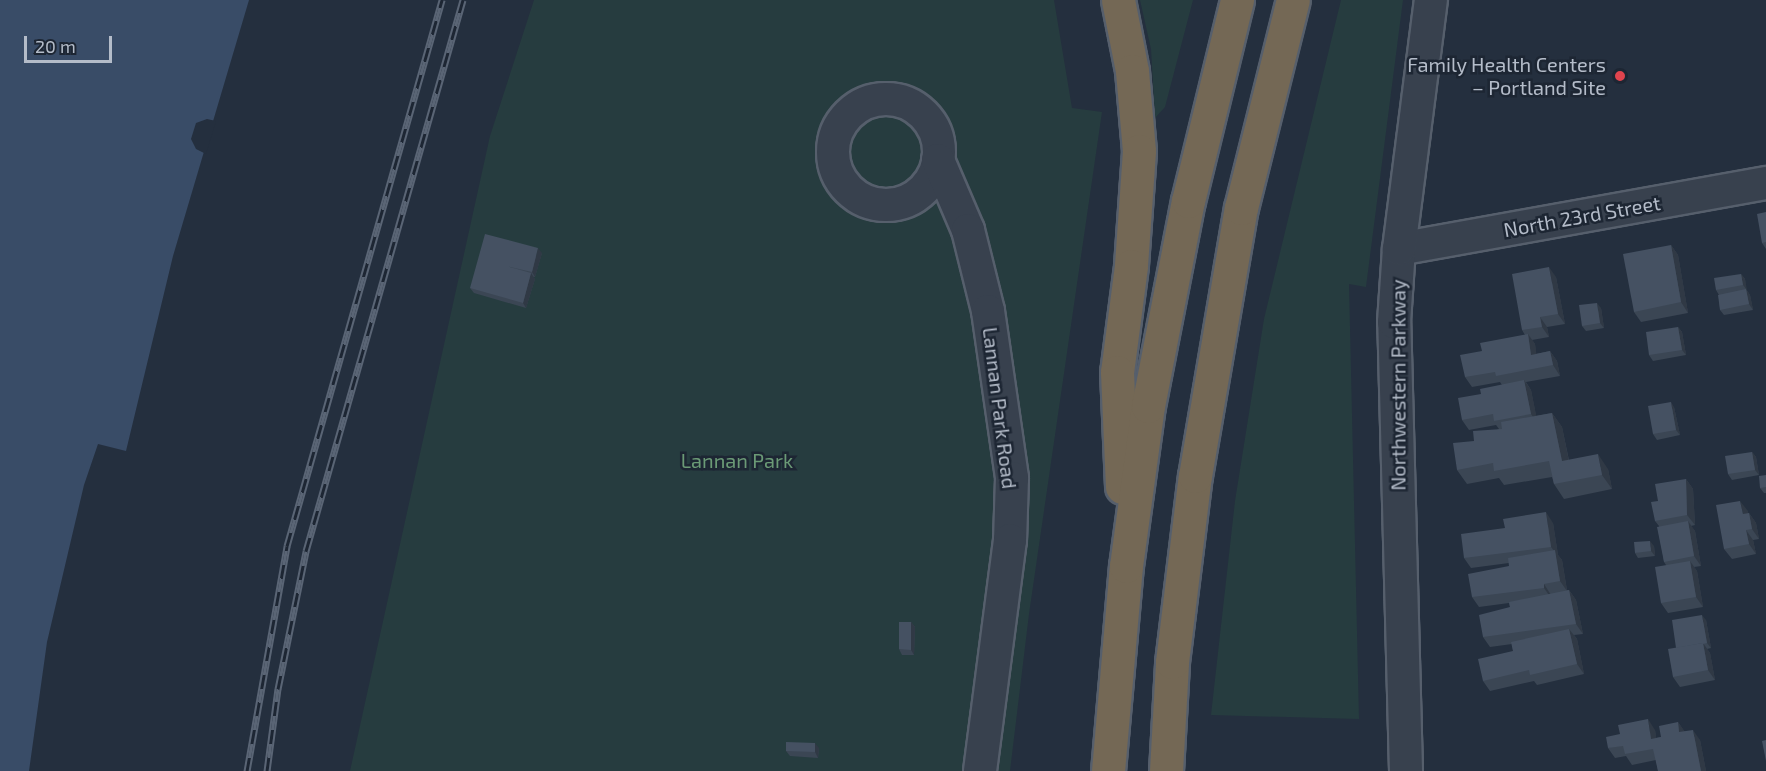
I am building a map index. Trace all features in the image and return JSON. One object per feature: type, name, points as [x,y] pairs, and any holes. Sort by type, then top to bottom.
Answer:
[{"type":"highway","points":[[1118,0],[1138,126],[1131,266],[1117,372],[1126,566]]},
{"type":"highway","points":[[1108,771],[1126,566],[1166,302],[1237,0]]},
{"type":"highway","points":[[1166,771],[1172,662],[1195,476],[1241,208],[1293,0]]},
{"type":"street","name":"Northwestern Parkway","points":[[1406,771],[1394,322],[1399,249],[1431,0]]},
{"type":"street","name":"Lannan Park Road","points":[[938,160],[968,230],[988,311],[1012,478],[1010,540],[980,771]]},
{"type":"street","name":"North 23rd Street","points":[[1399,249],[1766,183]]},
{"type":"green space","name":"Lannan Park","points":[[534,0],[1054,0],[1072,108],[1102,112],[1029,614],[1010,771],[350,771],[490,136]]},
{"type":"green space","points":[[1140,0],[1193,0],[1165,107],[1155,118],[1151,49]]},
{"type":"green space","points":[[1341,0],[1403,0],[1366,287],[1349,284],[1359,719],[1211,715],[1235,501],[1264,319]]},
{"type":"water","points":[[0,0],[249,0],[173,256],[126,451],[98,444],[84,485],[47,642],[29,771],[0,771]]},
{"type":"pier","points":[[207,119],[216,121],[206,154],[196,149],[191,139],[196,123]]},
{"type":"building","points":[[1766,212],[1766,242],[1762,243],[1757,214]]},
{"type":"building","points":[[485,234],[538,248],[532,272],[506,266],[531,273],[523,303],[470,288]]},
{"type":"building","points":[[1671,245],[1681,302],[1634,312],[1623,254]]},
{"type":"building","points":[[1549,267],[1558,314],[1540,317],[1542,327],[1522,330],[1512,274]]},
{"type":"building","points":[[1741,274],[1743,285],[1716,290],[1714,278]]},
{"type":"building","points":[[1746,289],[1749,304],[1720,310],[1718,295]]},
{"type":"building","points":[[1597,303],[1600,323],[1582,326],[1579,305]]},
{"type":"building","points":[[1678,327],[1682,350],[1649,355],[1646,332]]},
{"type":"building","points":[[1528,334],[1531,355],[1550,351],[1553,365],[1496,376],[1495,372],[1465,377],[1460,355],[1482,351],[1480,343]]},
{"type":"building","points":[[1524,380],[1531,414],[1494,421],[1493,414],[1462,420],[1458,398],[1481,394],[1480,389]]},
{"type":"building","points":[[1671,402],[1676,430],[1653,434],[1648,406]]},
{"type":"building","points":[[1552,413],[1562,461],[1598,454],[1602,475],[1554,484],[1549,461],[1494,471],[1493,463],[1457,470],[1453,443],[1474,441],[1473,431],[1502,429],[1501,422]]},
{"type":"building","points":[[1752,452],[1755,470],[1728,474],[1725,456]]},
{"type":"building","points":[[1766,475],[1766,487],[1760,488],[1759,476]]},
{"type":"building","points":[[1686,479],[1687,515],[1655,521],[1651,502],[1658,501],[1655,484]]},
{"type":"building","points":[[1740,501],[1743,514],[1749,513],[1752,529],[1746,530],[1749,544],[1724,549],[1716,505]]},
{"type":"building","points":[[1546,512],[1551,547],[1464,558],[1461,534],[1505,528],[1503,519]]},
{"type":"building","points":[[1688,521],[1694,556],[1664,562],[1657,527]]},
{"type":"building","points":[[1650,541],[1651,551],[1635,553],[1634,542]]},
{"type":"building","points":[[1555,550],[1560,581],[1544,584],[1544,588],[1472,597],[1468,574],[1509,566],[1508,558]]},
{"type":"building","points":[[1690,561],[1696,597],[1661,603],[1655,567]]},
{"type":"building","points":[[1569,590],[1576,624],[1483,637],[1479,615],[1510,607],[1509,602]]},
{"type":"building","points":[[1702,615],[1707,643],[1676,648],[1672,620]]},
{"type":"building","points":[[899,622],[911,622],[911,650],[899,649]]},
{"type":"building","points":[[1569,629],[1577,664],[1530,675],[1529,670],[1483,681],[1478,659],[1513,651],[1511,642]]},
{"type":"building","points":[[1703,643],[1708,670],[1673,677],[1668,649]]},
{"type":"building","points":[[1648,719],[1651,739],[1661,737],[1659,726],[1678,722],[1679,732],[1693,730],[1701,771],[1658,771],[1653,749],[1625,754],[1623,746],[1608,748],[1606,737],[1620,734],[1618,725]]},
{"type":"building","points":[[1766,740],[1766,761],[1762,741]]},
{"type":"building","points":[[786,742],[815,743],[815,752],[786,751]]},
{"type":"railway","points":[[247,771],[287,546],[442,0]]},
{"type":"railway","points":[[267,771],[278,689],[306,551],[463,0]]},
{"type":"place","name":"Family Health Centers – Portland Site","points":[[1620,76]]}]
